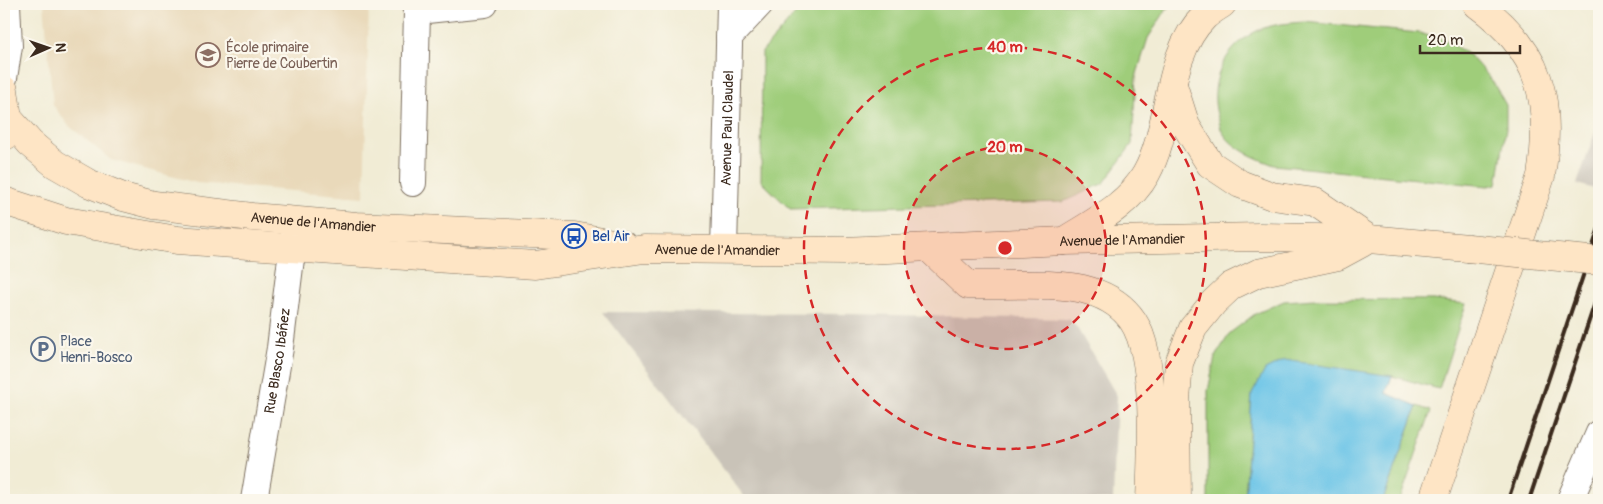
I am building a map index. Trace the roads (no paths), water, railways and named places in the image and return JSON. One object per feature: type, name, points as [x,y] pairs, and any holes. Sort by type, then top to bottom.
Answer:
[{"type":"main road","points":[[1064,241],[1110,212],[1134,190],[1146,175],[1159,146],[1173,84],[1189,38],[1203,18],[1222,4]]},
{"type":"main road","points":[[1433,500],[1541,176],[1547,142],[1547,120],[1542,92],[1534,69],[1525,52],[1485,6]]},
{"type":"main road","points":[[1173,84],[1186,126],[1210,164],[1240,184],[1272,196],[1314,202],[1369,239],[1338,256],[1274,269],[1231,286],[1214,302],[1192,328],[1179,363],[1176,400],[1177,500]]},
{"type":"main road","points":[[4,90],[6,129]]},
{"type":"main road","name":"Avenue de l'Amandier","points":[[6,129],[30,143],[55,164],[88,183],[123,197],[154,205],[296,221],[436,231],[574,236],[644,249]]},
{"type":"main road","name":"Avenue de l'Amandier","points":[[4,201],[66,221],[177,240],[535,265],[644,249],[844,251],[1064,241],[1259,237],[1369,239],[1599,261]]},
{"type":"main road","points":[[929,248],[968,285],[1064,287],[1089,291],[1113,301],[1132,320],[1144,344],[1150,400],[1150,500]]},
{"type":"street","points":[[4,78],[9,46],[7,4]]},
{"type":"street","points":[[413,182],[416,7],[485,4]]},
{"type":"street","name":"Avenue Paul Claudel","points":[[724,250],[730,4]]},
{"type":"street","points":[[729,37],[760,4]]},
{"type":"street","name":"Rue Blasco Ibáñez","points":[[254,500],[280,348],[296,221]]},
{"type":"street","points":[[1570,500],[1599,433]]},
{"type":"water","points":[[1285,360],[1392,376],[1386,393],[1417,406],[1383,500],[1245,500],[1252,394],[1265,370]]},
{"type":"railway","points":[[1508,500],[1599,228]]},
{"type":"railway","points":[[1529,500],[1599,291]]},
{"type":"place","name":"École primaire Pierre de Coubertin","points":[[208,55]]},
{"type":"place","name":"Bel Air","points":[[574,236]]},
{"type":"place","name":"Place Henri-Bosco","points":[[43,349]]}]
